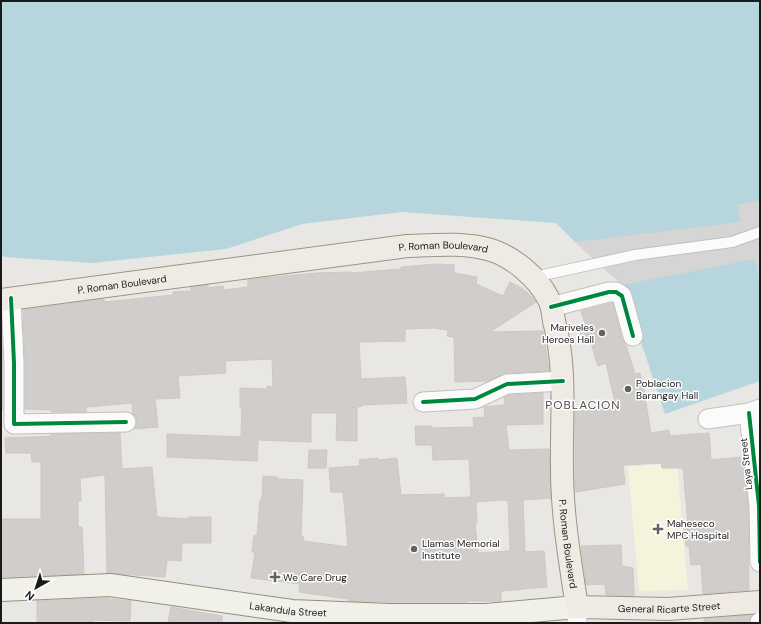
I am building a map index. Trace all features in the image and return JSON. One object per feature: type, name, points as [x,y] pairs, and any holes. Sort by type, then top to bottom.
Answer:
[{"type":"main road","name":"P. Roman Boulevard","points":[[4,298],[407,246],[466,245],[492,251],[517,263],[534,277],[549,298],[558,334],[563,381],[562,484],[566,533],[577,615]]},
{"type":"main road","name":"Lakandula Street","points":[[1,590],[110,584],[292,611],[390,615],[577,615]]},
{"type":"main road","name":"General Ricarte Street","points":[[577,615],[760,602]]},
{"type":"street","points":[[551,307],[609,292],[616,292],[622,296],[633,336]]},
{"type":"street","points":[[4,298],[14,362],[14,424],[126,422]]},
{"type":"street","points":[[423,402],[475,399],[507,384],[563,381]]},
{"type":"street","points":[[708,419],[754,411]]},
{"type":"street","name":"Laya Street","points":[[754,411],[758,477],[760,562]]},
{"type":"lane","points":[[534,277],[634,255],[732,242],[760,232]]},
{"type":"shaded area","name":"Maheseco MPC Hospital","points":[[677,463],[688,590],[639,591],[628,467]]},
{"type":"water","points":[[1,1],[760,1],[760,381],[665,414],[622,285],[556,223],[402,212],[302,224],[226,249],[92,263],[5,257],[1,254]]},
{"type":"pier","points":[[760,200],[760,285],[755,259],[622,285],[575,242],[741,222],[737,205]]},
{"type":"building","points":[[436,264],[454,265],[454,273],[477,277],[476,284],[503,296],[510,282],[528,293],[536,302],[490,332],[543,331],[549,371],[506,373],[488,381],[455,382],[454,337],[447,336],[448,330],[433,328],[405,329],[405,341],[359,342],[361,379],[405,377],[407,403],[362,405],[357,407],[357,441],[336,440],[337,413],[311,413],[311,442],[258,440],[257,461],[167,457],[167,434],[241,437],[242,408],[240,408],[240,388],[267,389],[267,386],[273,387],[272,359],[225,361],[226,373],[178,376],[180,398],[155,399],[158,427],[134,429],[137,421],[133,414],[132,403],[86,407],[86,412],[51,412],[51,410],[25,409],[23,310],[104,299],[104,302],[173,295],[173,292],[191,291],[191,287],[206,285],[208,285],[208,288],[223,286],[224,290],[248,287],[248,280],[264,278],[317,273],[351,273],[401,269],[401,267]]},
{"type":"building","points":[[613,303],[622,339],[626,345],[635,374],[640,373],[646,398],[651,433],[669,430],[670,436],[709,433],[711,460],[741,457],[744,469],[748,507],[749,590],[703,594],[701,564],[691,565],[689,546],[686,546],[683,525],[688,525],[683,468],[662,468],[661,463],[623,465],[625,484],[575,492],[575,411],[588,411],[588,409],[612,410],[612,407],[616,407],[606,363],[598,366],[591,343],[584,344],[579,328],[586,326],[581,311]]},
{"type":"building","points":[[1,320],[3,363],[3,409],[1,409]]},
{"type":"building","points":[[543,393],[543,424],[506,425],[509,450],[549,449],[551,498],[523,500],[525,552],[544,551],[547,587],[501,591],[501,601],[348,601],[348,599],[299,592],[300,584],[251,578],[255,552],[252,552],[254,535],[257,536],[260,500],[262,500],[263,476],[277,477],[277,479],[303,480],[301,537],[304,537],[303,541],[348,547],[343,492],[331,492],[329,468],[360,466],[359,460],[397,458],[401,495],[444,494],[444,498],[471,497],[469,459],[433,460],[432,445],[416,445],[415,426],[432,426],[432,428],[474,427],[473,418],[485,417],[484,407],[505,405],[504,398],[510,395]],"holes":[[[501,500],[508,501],[510,551],[478,553],[475,523],[477,523],[476,502]]]},
{"type":"building","points":[[120,433],[122,469],[152,467],[157,517],[188,519],[188,517],[211,517],[211,543],[182,543],[181,561],[167,560],[165,577],[107,573],[105,475],[80,478],[81,501],[78,501],[78,527],[82,527],[84,574],[1,577],[1,519],[41,519],[41,462],[32,462],[31,453],[6,453],[5,438],[51,436],[51,434]]},
{"type":"building","points":[[309,450],[327,450],[326,468],[308,468]]},
{"type":"building","points":[[621,545],[622,566],[633,568],[634,596],[606,595],[605,584],[586,585],[581,546]]},
{"type":"building","points":[[109,598],[131,601],[130,621],[93,620],[93,623],[37,623],[37,601]]},
{"type":"building","points":[[171,607],[222,616],[222,623],[168,623]]},
{"type":"building","points":[[751,615],[749,623],[704,623],[704,619]]},
{"type":"cycle path","points":[[551,307],[609,292],[616,292],[622,296],[633,336]]},
{"type":"cycle path","points":[[11,298],[14,363],[14,424],[126,422]]},
{"type":"cycle path","points":[[423,402],[475,399],[507,384],[563,381]]},
{"type":"cycle path","points":[[749,413],[759,506],[760,562]]},
{"type":"place","name":"Mariveles Heroes Hall","points":[[602,333]]},
{"type":"place","name":"Poblacion Barangay Hall","points":[[628,389]]},
{"type":"place","name":"Maheseco MPC Hospital","points":[[658,529]]},
{"type":"place","name":"Llamas Memorial Institute","points":[[414,549]]},
{"type":"place","name":"We Care Drug","points":[[275,577]]},
{"type":"district","name":"POBLACION","points":[[583,405]]}]
